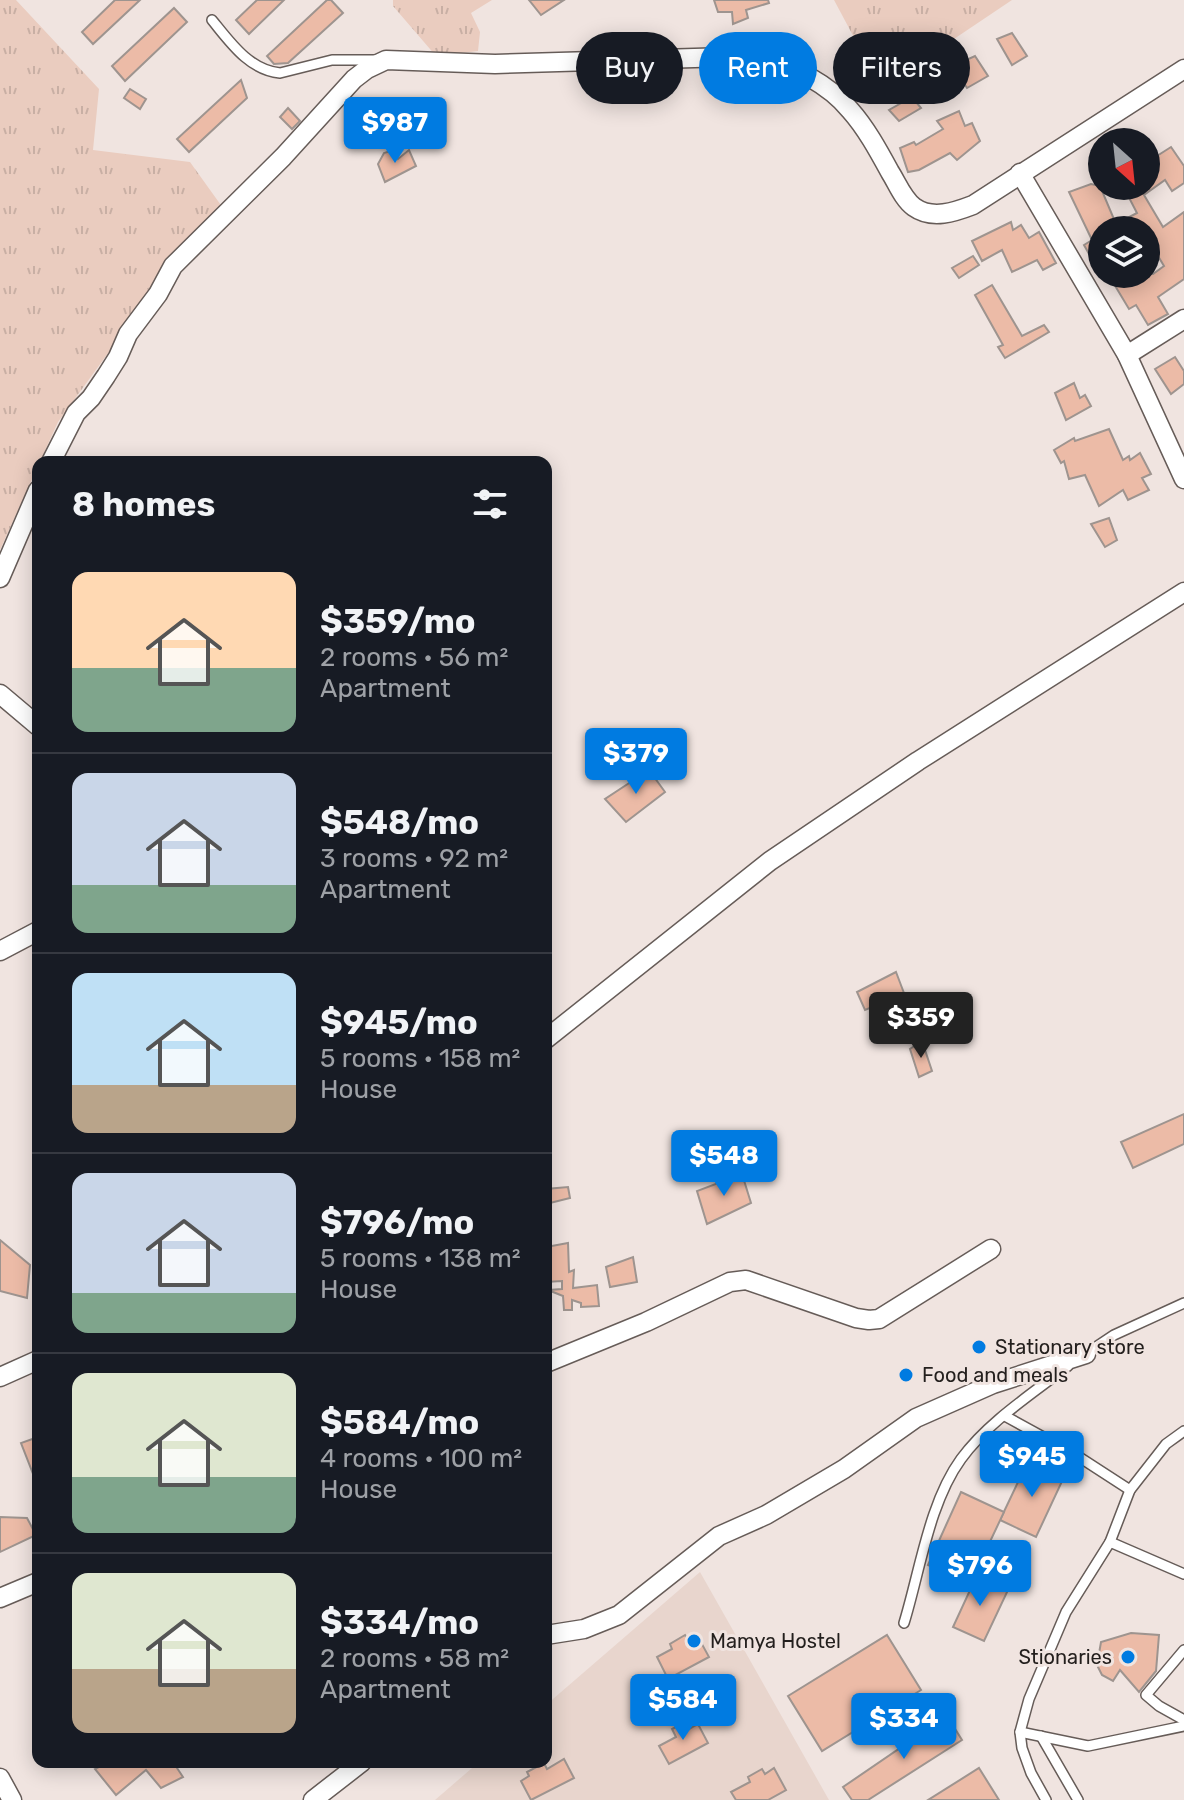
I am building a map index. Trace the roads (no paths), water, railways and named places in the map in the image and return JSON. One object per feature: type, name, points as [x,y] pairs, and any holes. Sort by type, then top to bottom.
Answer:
[{"type":"street","points":[[54,456],[76,413],[106,376],[128,334],[158,294],[173,266],[255,186],[354,79],[386,60],[495,64],[762,56],[829,89],[850,109],[868,133],[904,197],[914,207],[929,214],[953,212],[973,205],[1184,69]]},
{"type":"street","points":[[1020,173],[1127,355],[1184,479]]},
{"type":"street","points":[[1127,355],[1184,319]]},
{"type":"street","points":[[0,578],[32,504]]},
{"type":"street","points":[[552,1034],[770,861],[930,753],[1184,592]]},
{"type":"street","points":[[0,694],[32,721]]},
{"type":"street","points":[[0,951],[32,934]]},
{"type":"street","points":[[552,1361],[646,1322],[730,1282],[746,1280],[856,1318],[879,1319],[991,1249]]},
{"type":"street","points":[[552,1634],[584,1629],[619,1615],[719,1536],[766,1515],[844,1469],[916,1418],[993,1384],[1086,1354]]},
{"type":"street","points":[[0,1377],[32,1363]]},
{"type":"street","points":[[0,1598],[32,1585]]},
{"type":"street","points":[[313,1800],[354,1768]]},
{"type":"street","points":[[0,1778],[12,1800]]},
{"type":"lane","points":[[212,20],[250,62],[271,73],[332,60],[386,60]]},
{"type":"lane","points":[[904,1623],[944,1490],[967,1452],[1005,1416],[1086,1354],[1114,1335],[1184,1303]]},
{"type":"lane","points":[[1005,1416],[1076,1455],[1130,1490]]},
{"type":"lane","points":[[1046,1800],[1031,1773],[1020,1732],[1029,1699],[1066,1612],[1110,1542],[1130,1490],[1166,1444],[1184,1431]]},
{"type":"lane","points":[[1110,1542],[1184,1574]]},
{"type":"lane","points":[[1184,1650],[1146,1695],[1184,1723]]},
{"type":"lane","points":[[1020,1732],[1088,1746],[1184,1723]]},
{"type":"lane","points":[[1041,1736],[1078,1800]]},
{"type":"place","name":"Stationary store","points":[[979,1347]]},
{"type":"place","name":"Food and meals","points":[[906,1375]]},
{"type":"place","name":"Mamya Hostel","points":[[694,1641]]},
{"type":"place","name":"Stionaries","points":[[1128,1657]]}]
